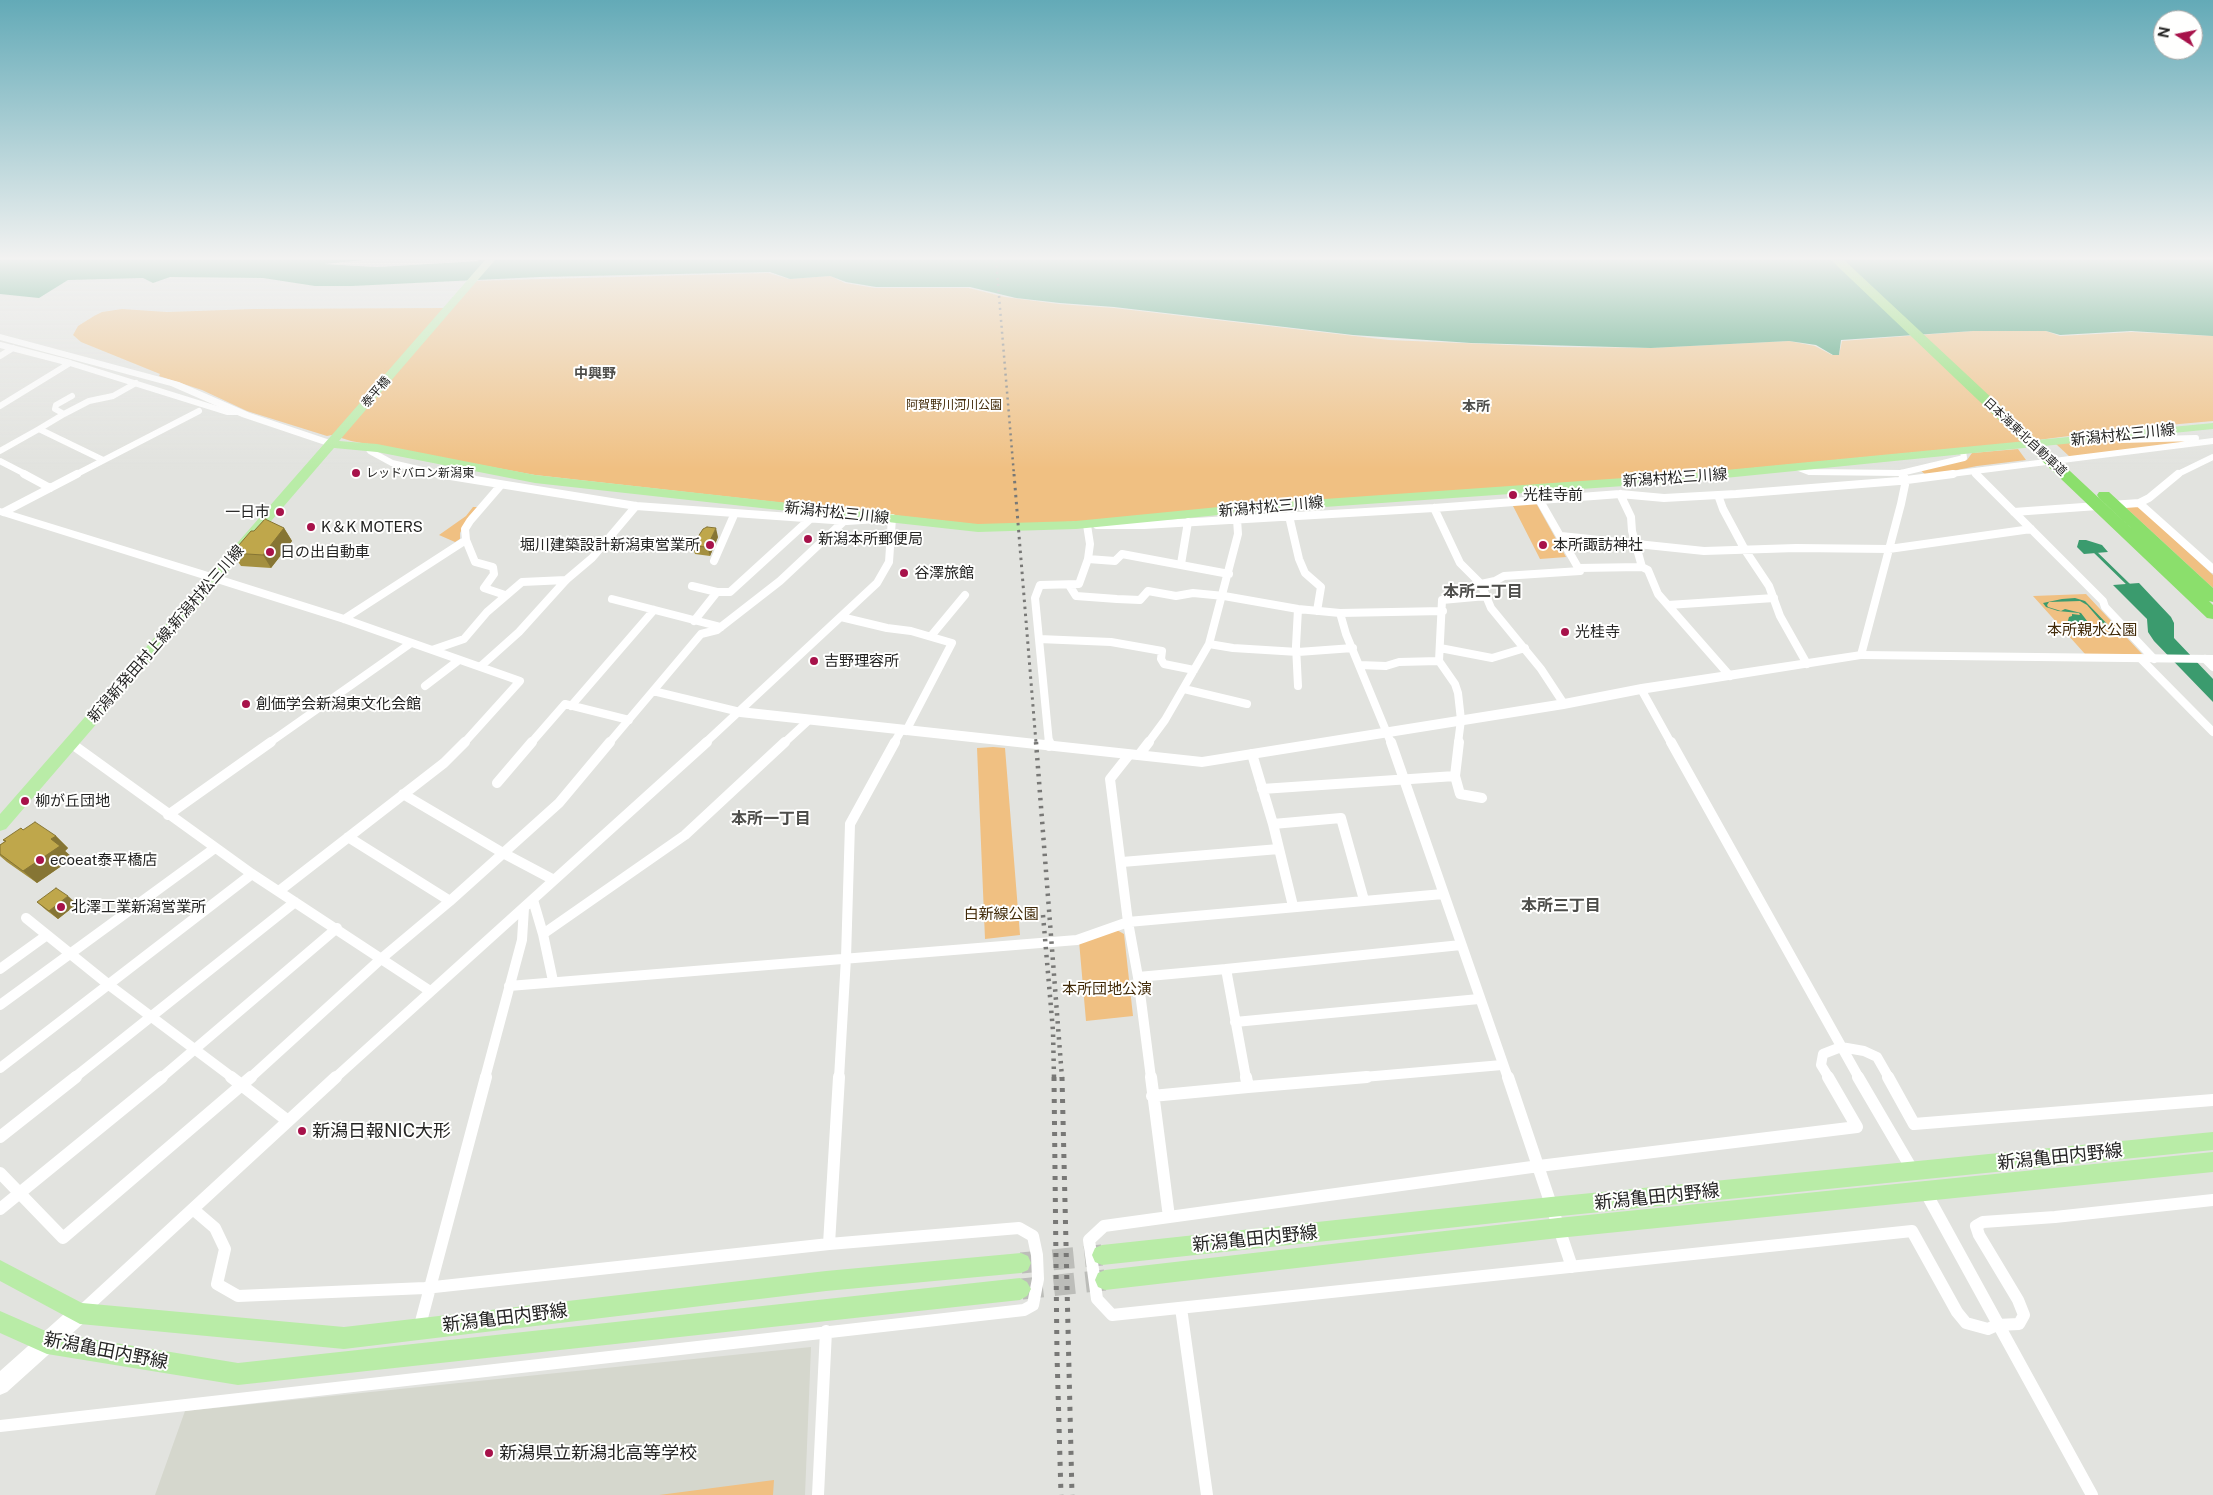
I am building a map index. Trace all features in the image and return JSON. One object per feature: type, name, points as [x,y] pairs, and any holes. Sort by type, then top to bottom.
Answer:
[{"type":"highway","name":"日本海東北自動車道","points":[[1911,330],[2213,614]]},
{"type":"highway","name":"日本海東北自動車道","points":[[1926,330],[2213,597]]},
{"type":"main road","name":"泰平橋","points":[[332,444],[430,330]]},
{"type":"main road","name":"新潟村松三川線","points":[[332,444],[367,447],[535,479],[978,528],[1082,525],[1239,509],[1695,477],[2213,426]]},
{"type":"main road","name":"新潟新発田村上線;新潟村松三川線","points":[[0,825],[332,444]]},
{"type":"main road","name":"新潟亀田内野線","points":[[1102,1255],[1551,1207],[2213,1141]]},
{"type":"main road","name":"新潟亀田内野線","points":[[1106,1280],[1558,1228],[2213,1162]]},
{"type":"main road","name":"新潟亀田内野線","points":[[0,1270],[80,1313],[344,1338],[826,1280],[1020,1263]]},
{"type":"main road","name":"新潟亀田内野線","points":[[0,1322],[47,1343],[238,1374],[1020,1289]]},
{"type":"street","points":[[0,337],[176,384],[239,412],[332,444]]},
{"type":"street","points":[[0,344],[70,363],[227,412],[239,412]]},
{"type":"street","points":[[0,356],[13,348]]},
{"type":"street","points":[[0,406],[70,363]]},
{"type":"street","points":[[0,451],[89,401],[113,396],[136,383]]},
{"type":"street","points":[[64,414],[54,409],[56,405],[72,396]]},
{"type":"street","points":[[2,512],[199,411]]},
{"type":"street","points":[[39,429],[103,460]]},
{"type":"street","points":[[2110,436],[2122,440],[2196,438],[2212,441]]},
{"type":"street","points":[[1049,746],[1035,598],[1040,585],[1079,584],[1088,560],[1090,544],[1082,525],[1122,526],[1434,508],[1620,494],[1664,498],[1718,495],[1904,476],[1974,472],[2212,441]]},
{"type":"street","points":[[0,1385],[194,1210],[430,991],[740,712],[884,574],[889,562],[892,518],[844,521],[734,515],[636,506],[446,476],[392,463],[370,451],[367,447]]},
{"type":"street","points":[[1796,467],[1809,472],[1858,471],[1904,476],[1964,458],[1963,451]]},
{"type":"street","points":[[2014,512],[2139,503],[2149,498],[2176,475],[2213,457]]},
{"type":"street","points":[[0,461],[50,488]]},
{"type":"street","points":[[1974,472],[2103,601],[2104,607],[2213,732]]},
{"type":"street","points":[[1860,656],[1889,549],[1904,476]]},
{"type":"street","points":[[500,486],[465,529],[466,540],[475,562],[493,567],[494,574],[484,588],[505,595]]},
{"type":"street","points":[[1620,494],[1631,517],[1642,567]]},
{"type":"street","points":[[1718,495],[1723,509],[1745,550],[1769,586],[1780,616],[1807,664]]},
{"type":"street","points":[[1481,584],[1495,581],[1504,576],[1580,571],[1540,501]]},
{"type":"street","points":[[2139,503],[2213,570]]},
{"type":"street","points":[[481,666],[533,618],[566,580],[592,558],[636,506]]},
{"type":"street","points":[[1434,508],[1460,563],[1481,584],[1491,608],[1541,669],[1564,704]]},
{"type":"street","points":[[2,512],[344,619],[520,681],[444,763],[279,891]]},
{"type":"street","points":[[714,561],[734,515]]},
{"type":"street","points":[[1289,516],[1299,559],[1305,573],[1321,587],[1317,611]]},
{"type":"street","points":[[692,586],[717,592],[730,592],[810,519]]},
{"type":"street","points":[[1168,1217],[1138,976],[1128,922],[1122,862],[1110,779],[1165,720],[1209,644],[1224,596],[1238,534],[1237,519]]},
{"type":"street","points":[[0,1173],[64,1238],[242,1085],[382,958],[450,901],[559,803],[701,634],[720,627],[780,581],[844,521]]},
{"type":"street","points":[[1181,564],[1188,522]]},
{"type":"street","points":[[1561,536],[1704,551],[1796,548],[1889,549],[2031,529]]},
{"type":"street","points":[[344,619],[466,540]]},
{"type":"street","points":[[1088,560],[1115,561],[1122,554],[1229,574]]},
{"type":"street","points":[[1578,568],[1642,567],[1648,570],[1658,594],[1730,676]]},
{"type":"street","points":[[432,650],[464,639],[505,595],[522,582],[566,580]]},
{"type":"street","points":[[1069,585],[1076,596],[1117,600],[1140,600],[1148,592],[1176,596],[1193,593],[1224,596],[1298,610],[1340,613],[1443,611]]},
{"type":"street","points":[[694,620],[715,597],[717,592]]},
{"type":"street","points":[[931,636],[965,595]]},
{"type":"street","points":[[1482,798],[1460,794],[1455,776],[1462,720],[1458,693],[1455,684],[1439,661],[1443,611],[1442,600],[1486,596]]},
{"type":"street","points":[[1668,605],[1774,598]]},
{"type":"street","points":[[612,599],[720,627]]},
{"type":"street","points":[[571,706],[654,610]]},
{"type":"street","points":[[1298,610],[1296,646],[1298,652],[1298,686]]},
{"type":"street","points":[[1340,613],[1346,634],[1386,732],[1462,945],[1572,1266]]},
{"type":"street","points":[[829,1244],[846,958],[850,824],[952,643],[931,636],[841,617]]},
{"type":"street","points":[[1039,639],[1111,642],[1162,652],[1161,659],[1164,664],[1194,670]]},
{"type":"street","points":[[168,815],[411,643]]},
{"type":"street","points":[[1209,644],[1233,648],[1298,652],[1353,648]]},
{"type":"street","points":[[1440,648],[1492,658],[1525,648]]},
{"type":"street","points":[[653,692],[723,710],[1202,762],[1564,704],[1642,689],[1860,656],[2148,659],[2210,662]]},
{"type":"street","points":[[425,686],[459,660]]},
{"type":"street","points":[[1359,665],[1386,666],[1399,662],[1439,661]]},
{"type":"street","points":[[1184,689],[1247,704]]},
{"type":"street","points":[[1642,689],[1841,1047],[1925,1191],[2092,1495]]},
{"type":"street","points":[[496,783],[565,704],[629,720]]},
{"type":"street","points":[[544,934],[684,835],[809,720]]},
{"type":"street","points":[[72,744],[252,874],[337,928],[430,991]]},
{"type":"street","points":[[1252,754],[1273,824],[1294,906]]},
{"type":"street","points":[[1262,788],[1455,776]]},
{"type":"street","points":[[403,794],[503,854],[554,880]]},
{"type":"street","points":[[1273,824],[1340,818],[1364,900]]},
{"type":"street","points":[[348,837],[450,901]]},
{"type":"street","points":[[0,1005],[215,848]]},
{"type":"street","points":[[1122,862],[1279,849]]},
{"type":"street","points":[[0,1068],[252,874]]},
{"type":"street","points":[[509,986],[1076,940],[1128,922],[1443,894]]},
{"type":"street","points":[[533,900],[544,934],[553,981]]},
{"type":"street","points":[[0,1137],[295,902]]},
{"type":"street","points":[[419,1329],[522,940],[524,908]]},
{"type":"street","points":[[26,918],[109,985],[288,1121]]},
{"type":"street","points":[[0,1209],[195,1050],[337,928]]},
{"type":"street","points":[[0,969],[47,935]]},
{"type":"street","points":[[1138,976],[1462,945]]},
{"type":"street","points":[[1226,969],[1248,1087]]},
{"type":"street","points":[[1235,1022],[1479,999]]},
{"type":"street","points":[[2213,1100],[1914,1124],[1877,1057],[1864,1051],[1841,1047],[1822,1054],[1821,1065],[1857,1127],[1539,1166],[1104,1226],[1089,1240],[1096,1299],[1112,1315],[1912,1231],[1957,1312],[1966,1323],[1976,1327],[1988,1328],[1997,1325],[2020,1324],[2024,1315],[2018,1300],[1979,1235],[1976,1226],[1983,1222],[2055,1217],[2213,1200]]},
{"type":"street","points":[[1152,1096],[1502,1065]]},
{"type":"street","points":[[0,1426],[1024,1310],[1033,1305],[1038,1279],[1037,1254],[1033,1236],[1019,1228],[829,1244],[430,1288],[238,1296],[217,1284],[225,1249],[215,1228],[194,1210]]},
{"type":"street","points":[[1181,1308],[1207,1495]]},
{"type":"street","points":[[818,1495],[826,1331]]},
{"type":"shaded area","points":[[1308,330],[2213,330],[2213,336],[2131,331],[2060,335],[2046,331],[1973,331],[1841,340],[1839,355],[1833,355],[1816,345],[1789,341],[1651,348],[1471,343],[1353,335]]},
{"type":"shaded area","points":[[2079,540],[2102,545],[2108,552],[2084,554],[2077,547]]},
{"type":"shaded area","points":[[2139,583],[2171,617],[2174,623],[2174,638],[2213,679],[2213,702],[2154,641],[2148,632],[2147,619],[2113,585]]},
{"type":"shaded area","points":[[2075,598],[2085,601],[2112,629],[2107,628],[2087,605],[2080,601],[2049,602],[2048,607],[2061,611],[2065,609],[2081,613],[2094,630],[2077,628],[2072,635],[2068,635],[2071,631],[2067,624],[2069,617],[2072,614],[2080,615],[2079,613],[2058,611],[2046,607],[2043,603],[2062,599]]},
{"type":"shaded area","name":"新潟県立新潟北高等学校","points":[[811,1347],[805,1495],[155,1495],[185,1411]]},
{"type":"green space","name":"阿賀野川河川公園","points":[[76,330],[1301,330],[1389,340],[1559,347],[1651,348],[1789,341],[1815,346],[1832,355],[1839,355],[1842,341],[1973,331],[2046,331],[2060,336],[2132,332],[2213,336],[2213,421],[2124,429],[2014,443],[1660,477],[1093,521],[981,525],[535,475],[351,441],[332,435],[327,436],[247,411],[202,390],[159,376],[160,374],[81,342],[73,335]]},
{"type":"green space","points":[[2099,438],[2122,441],[2199,441],[2070,457],[2056,444]]},
{"type":"green space","points":[[2018,449],[2026,460],[1977,466],[1927,476],[1919,469],[1967,460],[1972,453]]},
{"type":"green space","points":[[1536,503],[1566,557],[1540,559],[1512,504]]},
{"type":"green space","points":[[2123,505],[2138,506],[2213,575],[2213,588]]},
{"type":"green space","points":[[473,507],[478,507],[469,516],[460,533],[460,539],[455,542],[439,535],[466,516]]},
{"type":"green space","name":"本所親水公園","points":[[2086,594],[2142,654],[2085,654],[2033,596]]},
{"type":"green space","name":"白新線公園","points":[[977,748],[1005,748],[1020,935],[985,939]]},
{"type":"green space","name":"本所団地公演","points":[[1115,929],[1124,934],[1133,1016],[1086,1021],[1079,941]]},
{"type":"green space","points":[[774,1480],[773,1495],[659,1495]]},
{"type":"building","points":[[265,519],[284,528],[263,555],[232,553],[251,531],[254,531]]},
{"type":"building","points":[[707,527],[716,528],[707,547],[692,546],[703,529]]},
{"type":"building","points":[[35,822],[56,836],[51,839],[60,846],[23,871],[0,854],[0,845],[6,841],[3,840],[21,828],[23,830]]},
{"type":"building","points":[[56,888],[68,896],[49,911],[37,902]]},
{"type":"waterway","points":[[2092,549],[2130,586]]},
{"type":"tunnel","points":[[1021,1263],[1102,1255]]},
{"type":"tunnel","points":[[1022,1289],[1105,1280]]},
{"type":"railway","points":[[1002,330],[1014,475]]},
{"type":"railway","points":[[1014,474],[1036,743]]},
{"type":"railway","points":[[1036,742],[1062,1078]]},
{"type":"railway","points":[[1043,915],[1053,1031],[1054,1078]]},
{"type":"railway","points":[[1054,1077],[1057,1355],[1061,1495]]},
{"type":"railway","points":[[1062,1077],[1072,1495]]},
{"type":"place","name":"レッドバロン新潟東","points":[[356,473]]},
{"type":"place","name":"光桂寺前","points":[[1513,495]]},
{"type":"place","name":"一日市","points":[[280,512]]},
{"type":"place","name":"K＆K MOTERS","points":[[311,527]]},
{"type":"place","name":"新潟本所郵便局","points":[[808,539]]},
{"type":"place","name":"堀川建築設計新潟東営業所","points":[[710,545]]},
{"type":"place","name":"本所諏訪神社","points":[[1543,545]]},
{"type":"place","name":"日の出自動車","points":[[270,552]]},
{"type":"place","name":"谷澤旅館","points":[[904,573]]},
{"type":"place","name":"光桂寺","points":[[1565,632]]},
{"type":"place","name":"吉野理容所","points":[[814,661]]},
{"type":"place","name":"創価学会新潟東文化会館","points":[[246,704]]},
{"type":"place","name":"柳が丘団地","points":[[25,801]]},
{"type":"place","name":"ecoeat泰平橋店","points":[[40,860]]},
{"type":"place","name":"北澤工業新潟営業所","points":[[61,907]]},
{"type":"place","name":"新潟日報NIC大形","points":[[302,1131]]},
{"type":"place","name":"新潟県立新潟北高等学校","points":[[489,1453]]},
{"type":"district","name":"中興野","points":[[595,374]]},
{"type":"district","name":"本所","points":[[1476,407]]},
{"type":"district","name":"本所二丁目","points":[[1483,592]]},
{"type":"district","name":"本所一丁目","points":[[771,819]]},
{"type":"district","name":"本所三丁目","points":[[1561,906]]}]
